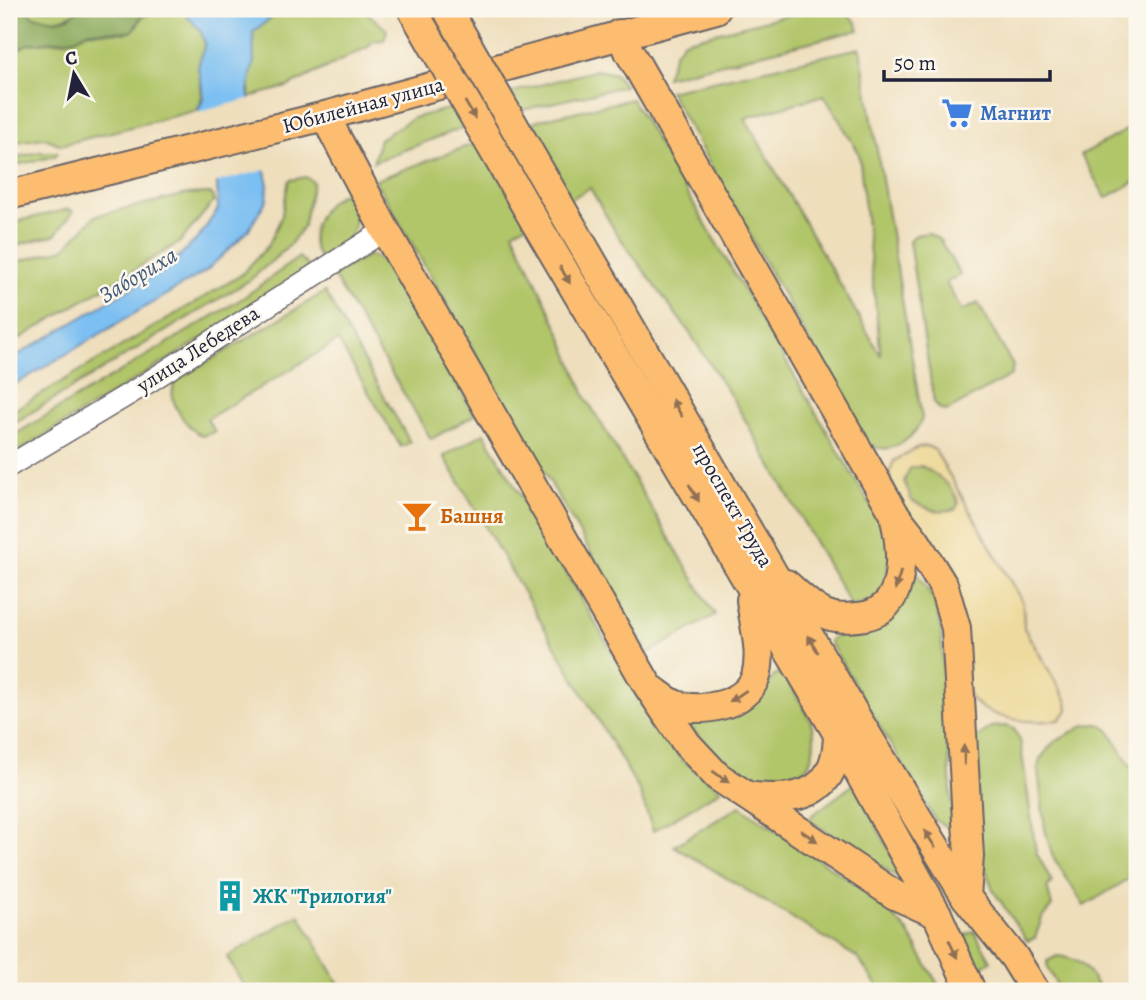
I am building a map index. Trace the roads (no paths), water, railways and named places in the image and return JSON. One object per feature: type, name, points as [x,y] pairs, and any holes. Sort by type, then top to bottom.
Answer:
[{"type":"main road","name":"проспект Труда","points":[[412,9],[534,220],[761,580],[859,722],[966,897],[1014,957],[1035,991]]},
{"type":"main road","name":"проспект Труда","points":[[447,9],[560,206],[761,580],[838,734],[937,914],[971,991]]},
{"type":"main road","name":"Юбилейная улица","points":[[9,195],[325,116],[716,9]]},
{"type":"main road","points":[[325,116],[385,230],[648,686],[701,761],[717,776],[753,797],[895,895],[937,914],[966,897],[969,856],[956,628],[944,587],[915,540],[894,513],[619,34]]},
{"type":"main road","points":[[648,686],[673,704],[695,710],[730,702],[746,692],[755,678],[759,660],[761,580],[824,614],[840,618],[859,617],[879,610],[896,590],[902,568],[902,547],[894,513]]},
{"type":"main road","points":[[753,797],[796,798],[817,788],[835,764],[838,734]]},
{"type":"street","name":"улица Лебедева","points":[[9,466],[144,385],[385,230]]},
{"type":"water","points":[[186,9],[282,9],[253,32],[254,61],[248,91],[268,185],[267,199],[248,231],[206,271],[9,388],[9,360],[168,267],[199,237],[218,209],[217,184],[198,110],[204,97],[198,67],[205,43],[200,30],[187,16]]},
{"type":"place","name":"Магнит","points":[[957,113]]},
{"type":"place","name":"Башня","points":[[417,516]]},
{"type":"place","name":"ЖК \"Трилогия\"","points":[[230,896]]},
{"type":"water label","name":"Забориха","points":[[138,275]]}]
